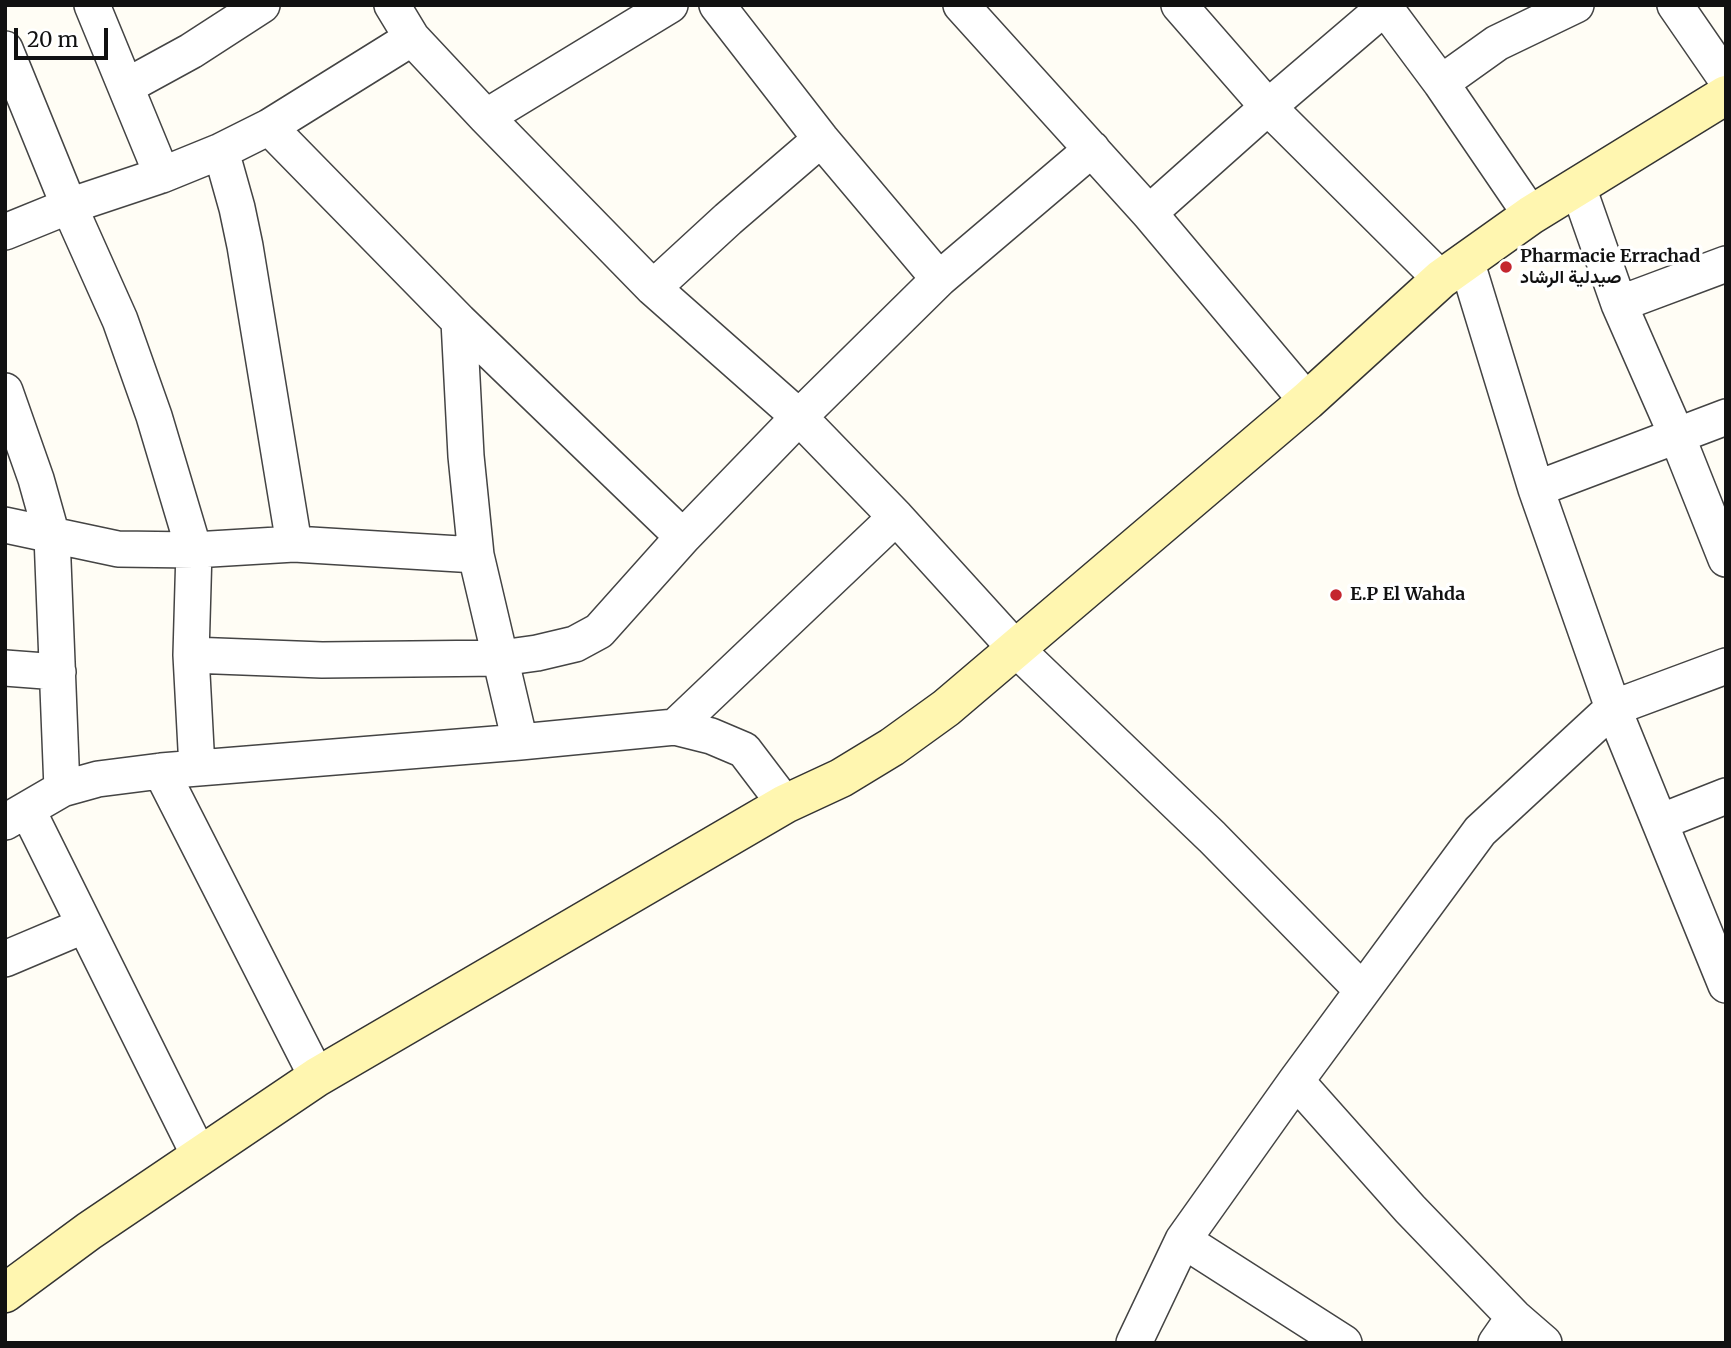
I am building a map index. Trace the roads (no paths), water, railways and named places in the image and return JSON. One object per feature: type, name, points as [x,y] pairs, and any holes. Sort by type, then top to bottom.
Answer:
[{"type":"main road","points":[[5,1293],[89,1231],[317,1077],[785,804],[841,778],[892,747],[946,708],[1016,649],[1307,401],[1454,269],[1531,215],[1726,95]]},
{"type":"street","points":[[92,5],[128,86],[162,175]]},
{"type":"street","points":[[128,86],[191,51],[262,5]]},
{"type":"street","points":[[392,5],[412,38],[653,288],[799,417],[896,517],[1016,649],[1212,837],[1362,990]]},
{"type":"street","points":[[486,117],[670,5]]},
{"type":"street","points":[[717,5],[821,139],[940,279]]},
{"type":"street","points":[[961,5],[1149,213],[1307,401]]},
{"type":"street","points":[[1179,5],[1268,107],[1454,269],[1536,489],[1613,708],[1660,822],[1715,927],[1726,985]]},
{"type":"street","points":[[1497,43],[1512,5]]},
{"type":"street","points":[[1441,83],[1497,43],[1576,5]]},
{"type":"street","points":[[1675,5],[1726,79]]},
{"type":"street","points":[[1149,213],[1384,6],[1441,83],[1531,215]]},
{"type":"street","points":[[5,232],[221,151],[269,127],[412,38]]},
{"type":"street","points":[[5,48],[69,206],[125,332],[154,416],[194,550],[191,654],[197,768]]},
{"type":"street","points":[[269,127],[459,321],[683,537]]},
{"type":"street","points":[[653,288],[821,139]]},
{"type":"street","points":[[191,654],[322,660],[501,658],[575,644],[600,631],[683,537],[799,417],[940,279],[1092,149]]},
{"type":"street","points":[[221,151],[245,246],[294,544]]},
{"type":"street","points":[[1578,187],[1619,304],[1677,436],[1726,559]]},
{"type":"street","points":[[1619,304],[1726,264]]},
{"type":"street","points":[[459,321],[466,456],[476,555],[520,742]]},
{"type":"street","points":[[5,391],[36,479],[52,536],[62,789]]},
{"type":"street","points":[[1536,489],[1726,417]]},
{"type":"street","points":[[675,727],[896,517]]},
{"type":"street","points":[[5,525],[118,548],[194,550],[294,544],[476,555]]},
{"type":"street","points":[[1134,1343],[1183,1240],[1480,831],[1613,708],[1726,666]]},
{"type":"street","points":[[5,668],[58,672]]},
{"type":"street","points":[[200,1157],[83,926],[17,816],[62,789],[99,779],[161,771],[675,727],[711,736],[744,750],[785,804]]},
{"type":"street","points":[[161,771],[317,1077]]},
{"type":"street","points":[[1660,822],[1726,796]]},
{"type":"street","points":[[5,959],[83,926]]},
{"type":"street","points":[[1296,1081],[1410,1209],[1505,1330],[1544,1343]]},
{"type":"street","points":[[1183,1240],[1344,1343]]},
{"type":"place","name":"Pharmacie Errachad صيدلية الرشاد","points":[[1506,267]]},
{"type":"place","name":"E.P El Wahda","points":[[1336,595]]}]
